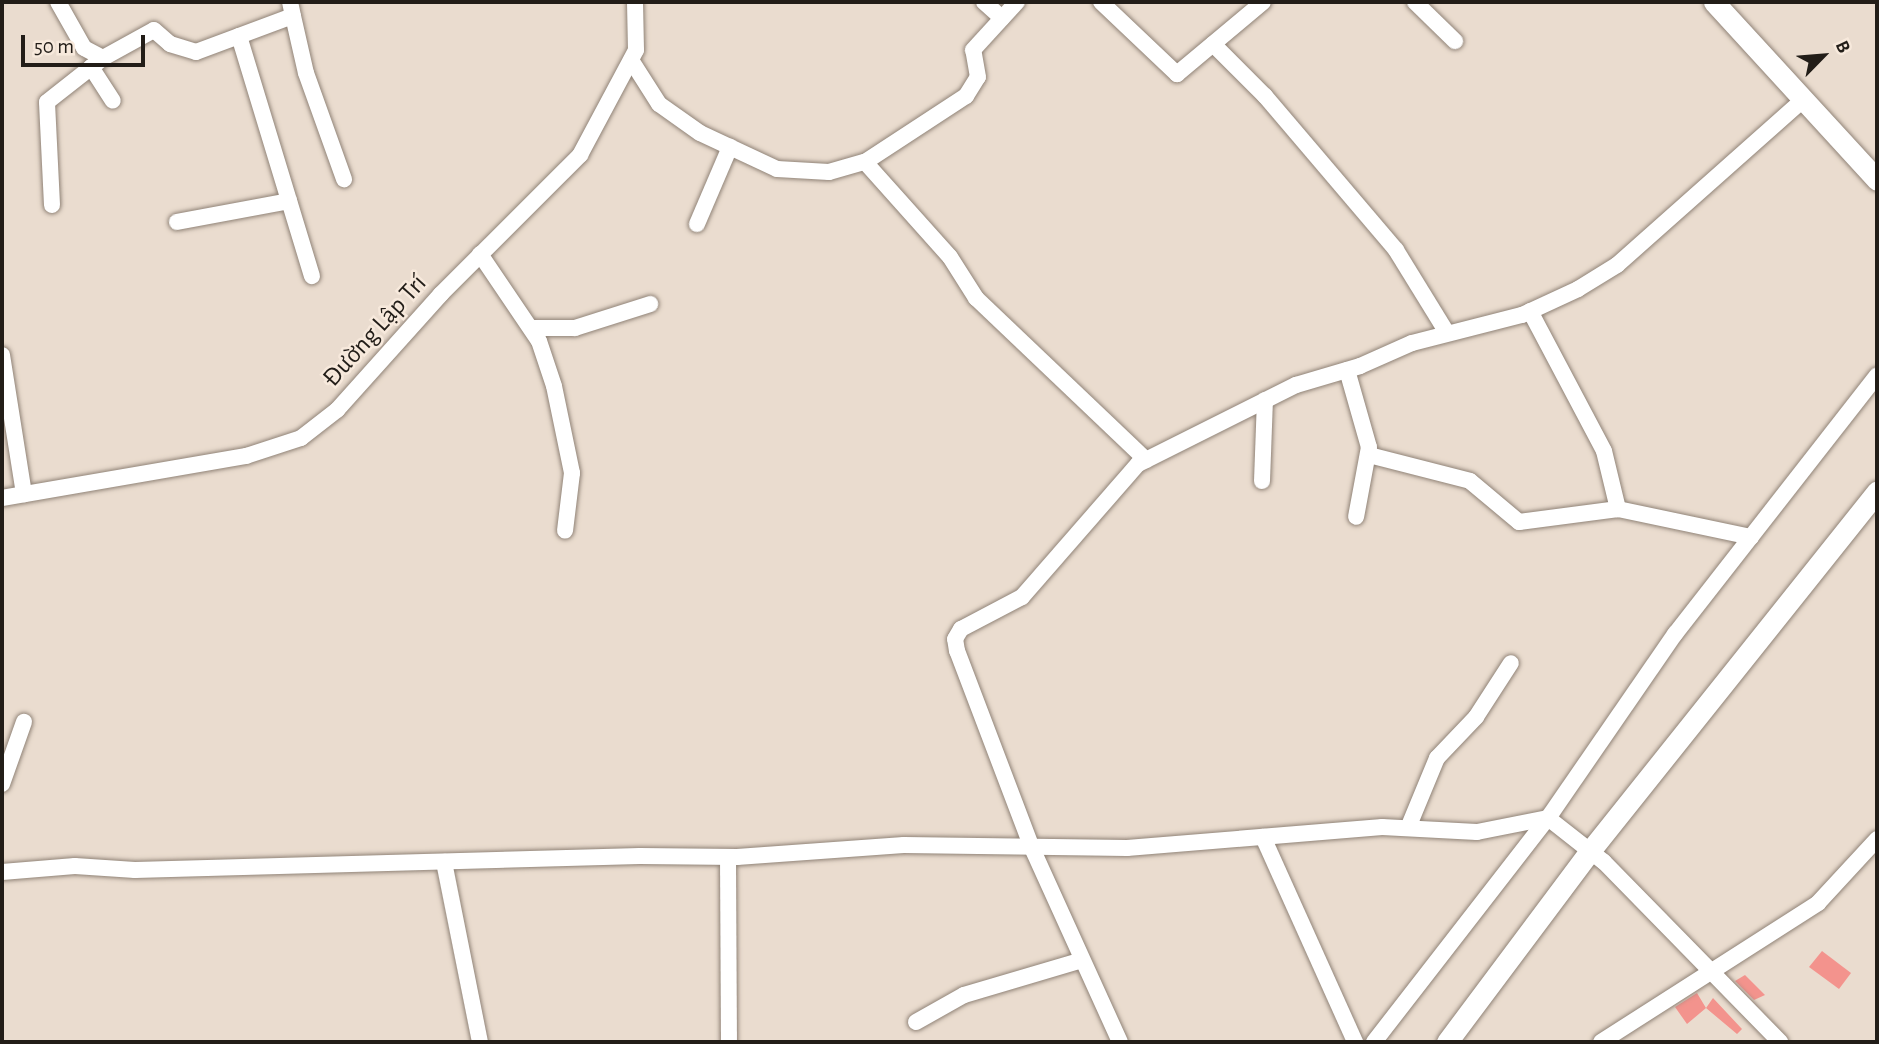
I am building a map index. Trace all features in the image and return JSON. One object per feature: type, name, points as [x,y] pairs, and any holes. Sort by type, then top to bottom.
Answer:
[{"type":"street","points":[[58,2],[84,48],[97,63],[113,101]]},
{"type":"street","name":"Đường Lập Trí","points":[[2,498],[246,456],[300,438],[337,410],[480,254],[580,155],[636,50],[635,2]]},
{"type":"street","points":[[984,2],[1002,18]]},
{"type":"street","points":[[631,61],[659,104],[700,133],[778,169],[829,172],[865,162],[966,96],[978,77],[973,50],[1017,2]]},
{"type":"street","points":[[1101,2],[1177,74],[1263,2]]},
{"type":"street","points":[[1415,2],[1455,41]]},
{"type":"street","points":[[1714,2],[1877,180]]},
{"type":"street","points":[[52,205],[47,102],[97,63],[154,30],[170,44],[196,52],[239,36],[292,9],[306,73],[344,179]]},
{"type":"street","points":[[239,36],[312,276]]},
{"type":"street","points":[[1213,44],[1265,96],[1395,250],[1447,333]]},
{"type":"street","points":[[1120,1042],[1032,848],[955,639],[961,629],[1023,597],[1146,460],[1265,400],[1447,333],[1530,311],[1617,265],[1804,99]]},
{"type":"street","points":[[697,224],[730,147]]},
{"type":"street","points":[[865,162],[950,257],[976,298],[1146,460]]},
{"type":"street","points":[[177,222],[289,201]]},
{"type":"street","points":[[480,254],[531,328],[554,386],[572,473],[565,531]]},
{"type":"street","points":[[531,328],[575,327],[650,304]]},
{"type":"street","points":[[1530,311],[1604,451],[1618,509]]},
{"type":"street","points":[[2,355],[24,494]]},
{"type":"street","points":[[1347,370],[1368,455],[1356,517]]},
{"type":"street","points":[[1374,1042],[1548,818],[1675,634],[1877,375]]},
{"type":"street","points":[[1262,481],[1265,400]]},
{"type":"street","points":[[1368,455],[1470,481],[1519,522],[1618,509],[1751,537]]},
{"type":"street","points":[[1447,1042],[1590,851],[1877,492]]},
{"type":"street","points":[[1408,828],[1437,758],[1476,717],[1511,663]]},
{"type":"street","points":[[2,784],[24,722]]},
{"type":"street","points":[[2,872],[75,866],[135,870],[728,857],[904,845],[1127,848],[1408,828],[1477,832],[1548,818],[1590,851],[1780,1042]]},
{"type":"street","points":[[1263,837],[1354,1042]]},
{"type":"street","points":[[1601,1042],[1818,903],[1877,839]]},
{"type":"street","points":[[728,857],[729,1042]]},
{"type":"street","points":[[444,862],[480,1042]]},
{"type":"street","points":[[916,1022],[964,995],[1082,960]]},
{"type":"building","points":[[1822,951],[1851,973],[1839,989],[1809,967]]},
{"type":"building","points":[[1745,975],[1765,995],[1754,1000],[1735,981]]},
{"type":"building","points":[[1697,993],[1706,1008],[1687,1024],[1675,1007]]},
{"type":"building","points":[[1713,998],[1742,1029],[1737,1034],[1706,1008]]}]
